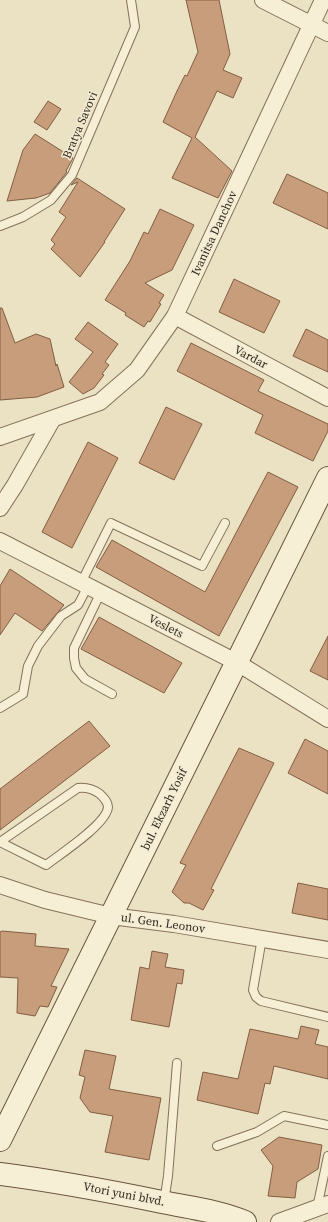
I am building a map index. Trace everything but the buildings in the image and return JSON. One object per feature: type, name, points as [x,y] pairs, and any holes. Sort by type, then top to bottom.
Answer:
[{"type":"street","points":[[263,0],[328,33]]},
{"type":"street","name":"Ivanitsa Danchov","points":[[0,436],[52,420],[100,402],[137,370],[175,316],[323,0]]},
{"type":"street","name":"Vardar","points":[[175,316],[328,398]]},
{"type":"street","points":[[0,508],[15,485],[52,420]]},
{"type":"street","name":"bul. Ekzarh Yosif","points":[[0,1140],[328,478]]},
{"type":"street","name":"Veslets","points":[[0,541],[236,662],[328,719]]},
{"type":"street","name":"ul. Gen. Leonov","points":[[0,885],[45,900],[111,916],[174,924],[328,950]]},
{"type":"street","name":"Vtori yuni blvd.","points":[[0,1174],[52,1180],[227,1215],[245,1222]]},
{"type":"street","points":[[280,1222],[323,1206]]},
{"type":"lane","name":"Bratya Savovi","points":[[0,226],[23,217],[51,200],[72,175],[135,27],[131,0]]},
{"type":"lane","points":[[112,694],[84,678],[76,668],[74,658],[74,648],[90,587],[111,523],[202,566],[225,523]]},
{"type":"lane","points":[[0,708],[23,694],[28,666],[38,646],[61,616],[78,605],[90,587]]},
{"type":"lane","points":[[85,787],[93,789],[106,799],[108,804],[108,809],[104,816],[85,837],[46,865],[0,842],[78,788],[85,787]]},
{"type":"lane","points":[[262,938],[253,990],[256,997],[261,1001],[328,1017]]},
{"type":"lane","points":[[164,1202],[168,1176],[177,1063]]},
{"type":"lane","points":[[217,1146],[257,1132],[284,1116],[328,1124]]},
{"type":"lane","points":[[323,1206],[328,1156]]}]
